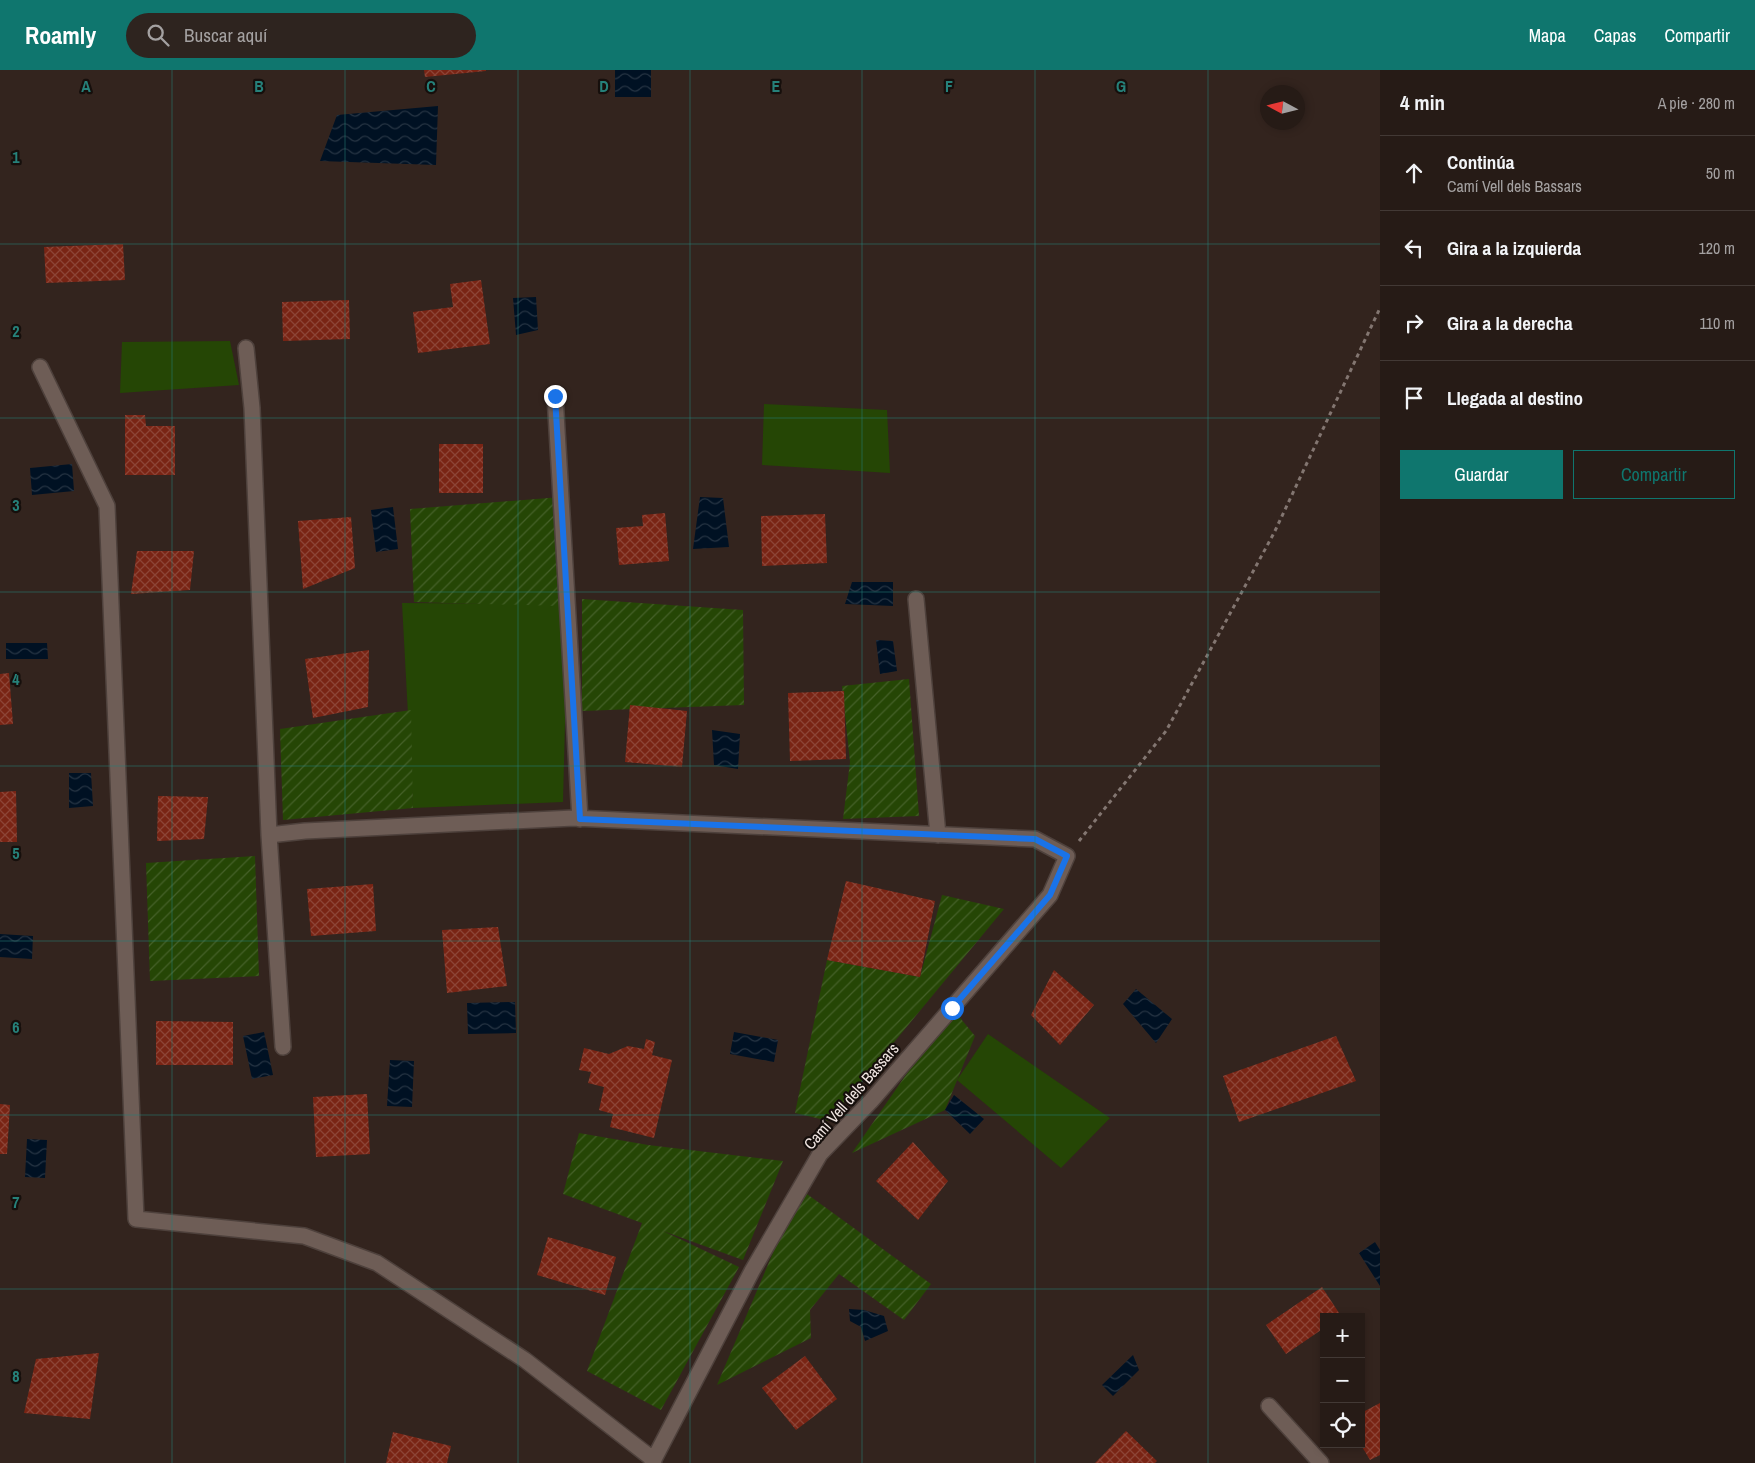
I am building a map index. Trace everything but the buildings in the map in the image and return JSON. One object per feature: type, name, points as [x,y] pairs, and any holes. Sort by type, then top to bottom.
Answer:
[{"type":"street","points":[[246,348],[252,408],[269,835],[283,1047]]},
{"type":"street","points":[[40,367],[107,506],[136,1219],[304,1236],[377,1263],[526,1360],[653,1462]]},
{"type":"street","points":[[555,396],[580,819]]},
{"type":"street","points":[[916,600],[938,835]]},
{"type":"street","points":[[269,835],[305,831],[580,819],[1035,839],[1067,856]]},
{"type":"street","name":"Camí Vell dels Bassars","points":[[653,1462],[752,1272],[820,1154],[871,1100],[1050,895],[1067,856]]},
{"type":"street","points":[[1269,1406],[1322,1463]]},
{"type":"path","points":[[1067,856],[1166,731],[1274,533],[1380,308]]},
{"type":"green space","points":[[230,341],[239,385],[120,393],[122,342]]},
{"type":"green space","points":[[764,404],[887,410],[890,473],[762,465]]},
{"type":"green space","points":[[561,497],[559,606],[414,602],[410,509]]},
{"type":"green space","points":[[582,599],[743,610],[744,705],[582,711]]},
{"type":"green space","points":[[402,603],[568,604],[563,802],[413,808]]},
{"type":"green space","points":[[909,679],[919,816],[843,819],[850,762],[842,686]]},
{"type":"green space","points":[[411,710],[413,808],[283,820],[280,729]]},
{"type":"green space","points":[[255,856],[259,976],[150,981],[146,863]]},
{"type":"green space","points":[[942,895],[1004,909],[829,1121],[795,1113],[827,960],[920,977]]},
{"type":"green space","points":[[952,1008],[975,1036],[945,1110],[852,1153]]},
{"type":"green space","points":[[988,1034],[1110,1118],[1061,1168],[957,1080]]},
{"type":"green space","points":[[579,1133],[648,1145],[783,1161],[743,1260],[663,1231],[739,1267],[661,1410],[587,1371],[642,1223],[563,1194]]},
{"type":"green space","points":[[800,1189],[931,1284],[904,1320],[839,1274],[810,1310],[811,1338],[717,1385]]},
{"type":"water","points":[[615,70],[651,70],[651,97],[615,97]]},
{"type":"water","points":[[438,106],[436,165],[320,161],[337,115]]},
{"type":"water","points":[[536,297],[538,330],[516,335],[513,298]]},
{"type":"water","points":[[72,464],[74,491],[32,495],[30,468]]},
{"type":"water","points":[[700,497],[723,498],[729,547],[693,549]]},
{"type":"water","points":[[393,507],[398,549],[376,552],[371,510]]},
{"type":"water","points":[[852,582],[893,582],[893,606],[845,604]]},
{"type":"water","points":[[876,640],[893,641],[897,671],[880,674]]},
{"type":"water","points":[[6,643],[47,643],[48,659],[6,659]]},
{"type":"water","points":[[712,730],[740,734],[738,769],[714,765]]},
{"type":"water","points":[[69,773],[91,773],[93,806],[69,808]]},
{"type":"water","points":[[0,934],[33,936],[32,959],[0,957]]},
{"type":"water","points":[[1136,989],[1172,1019],[1156,1043],[1123,1004]]},
{"type":"water","points":[[515,1002],[516,1033],[468,1034],[467,1003]]},
{"type":"water","points":[[264,1032],[273,1075],[252,1079],[243,1036]]},
{"type":"water","points":[[734,1032],[778,1040],[774,1062],[730,1054]]},
{"type":"water","points":[[390,1060],[414,1061],[412,1107],[387,1106]]},
{"type":"water","points":[[954,1095],[984,1119],[970,1134],[945,1110]]},
{"type":"water","points":[[27,1139],[47,1140],[45,1178],[25,1177]]},
{"type":"water","points":[[1375,1242],[1380,1250],[1380,1286],[1359,1253]]},
{"type":"water","points":[[849,1309],[864,1310],[884,1316],[888,1331],[865,1341],[861,1327],[850,1321]]},
{"type":"water","points":[[1133,1355],[1139,1370],[1113,1396],[1102,1385]]},
{"type":"route","points":[[555,396],[580,819],[1035,839],[1067,856],[1050,895],[952,1008]]}]
